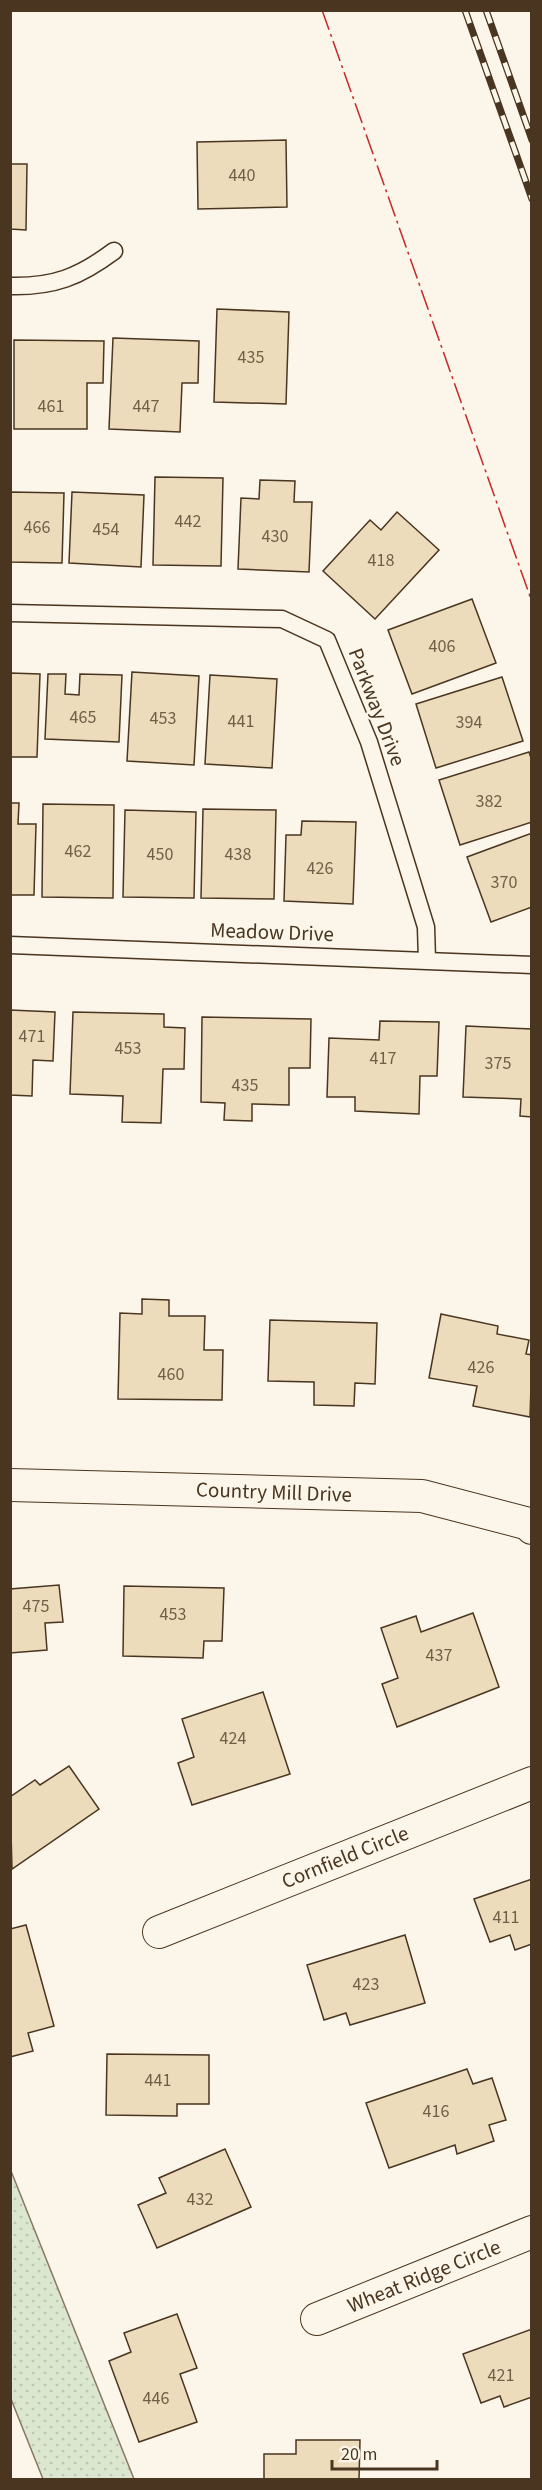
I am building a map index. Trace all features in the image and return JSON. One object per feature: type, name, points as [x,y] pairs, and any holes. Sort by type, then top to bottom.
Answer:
[{"type":"street","name":"Country Mill Drive","points":[[10,1485],[422,1496],[529,1524],[531,1528]]},
{"type":"street","name":"Cornfield Circle","points":[[159,1932],[531,1783]]},
{"type":"street","name":"Wheat Ridge Circle","points":[[317,2319],[531,2232]]},
{"type":"lane","points":[[10,286],[37,286],[85,272],[114,251]]},
{"type":"lane","name":"Parkway Drive","points":[[10,613],[282,619],[327,640],[369,742],[426,927],[427,960]]},
{"type":"lane","name":"Meadow Drive","points":[[10,945],[531,965]]},
{"type":"green space","points":[[10,2171],[134,2479],[43,2479],[11,2399]]},
{"type":"building","points":[[286,140],[287,207],[198,209],[197,142]]},
{"type":"building","points":[[10,164],[27,164],[26,230],[10,229]]},
{"type":"building","points":[[217,309],[289,312],[286,404],[214,402]]},
{"type":"building","points":[[113,338],[199,341],[198,383],[182,383],[180,432],[109,429]]},
{"type":"building","points":[[14,340],[104,341],[103,383],[87,383],[87,429],[14,429]]},
{"type":"building","points":[[155,477],[223,478],[221,566],[153,565]]},
{"type":"building","points":[[260,480],[295,481],[294,502],[312,502],[309,572],[238,569],[241,498],[259,499]]},
{"type":"building","points":[[10,492],[64,493],[62,563],[10,562]]},
{"type":"building","points":[[72,492],[144,495],[141,567],[69,563]]},
{"type":"building","points":[[397,512],[439,550],[375,619],[323,571],[370,520],[381,530]]},
{"type":"building","points":[[472,599],[496,663],[412,694],[388,630]]},
{"type":"building","points":[[132,672],[199,676],[194,765],[127,761]]},
{"type":"building","points":[[10,673],[40,674],[37,757],[10,757]]},
{"type":"building","points":[[48,674],[66,674],[65,694],[79,695],[80,674],[122,675],[119,742],[45,739]]},
{"type":"building","points":[[210,675],[277,679],[272,768],[205,764]]},
{"type":"building","points":[[502,677],[523,741],[436,768],[416,704]]},
{"type":"building","points":[[529,752],[532,761],[532,822],[460,845],[439,780]]},
{"type":"building","points":[[10,803],[19,803],[18,824],[36,824],[34,895],[10,895]]},
{"type":"building","points":[[43,804],[114,805],[113,898],[42,897]]},
{"type":"building","points":[[203,809],[276,810],[274,899],[201,898]]},
{"type":"building","points":[[125,810],[196,812],[194,898],[123,897]]},
{"type":"building","points":[[302,821],[356,822],[353,904],[284,901],[286,835],[301,835]]},
{"type":"building","points":[[532,833],[532,907],[491,922],[467,857]]},
{"type":"building","points":[[10,1010],[55,1012],[53,1061],[33,1060],[32,1096],[10,1095]]},
{"type":"building","points":[[73,1012],[164,1014],[164,1027],[185,1028],[184,1069],[163,1069],[161,1123],[122,1122],[123,1096],[70,1094]]},
{"type":"building","points":[[202,1017],[311,1019],[310,1068],[289,1068],[289,1105],[252,1104],[252,1121],[224,1120],[225,1103],[201,1102]]},
{"type":"building","points":[[380,1021],[439,1022],[437,1076],[420,1076],[419,1114],[355,1111],[355,1097],[327,1097],[329,1038],[379,1040]]},
{"type":"building","points":[[466,1026],[532,1029],[532,1117],[520,1116],[521,1099],[463,1097]]},
{"type":"building","points":[[142,1299],[169,1300],[169,1316],[205,1316],[204,1350],[223,1350],[222,1400],[118,1399],[120,1313],[142,1314]]},
{"type":"building","points":[[441,1314],[498,1326],[497,1334],[529,1340],[526,1354],[532,1355],[530,1417],[473,1406],[477,1386],[429,1378]]},
{"type":"building","points":[[270,1320],[377,1323],[375,1384],[355,1383],[354,1406],[314,1405],[314,1382],[268,1381]]},
{"type":"building","points":[[59,1585],[63,1622],[45,1623],[47,1650],[10,1653],[10,1589]]},
{"type":"building","points":[[124,1586],[224,1588],[222,1641],[204,1641],[203,1658],[123,1656]]},
{"type":"building","points":[[473,1613],[499,1687],[397,1727],[382,1684],[398,1678],[381,1628],[416,1616],[421,1632]]},
{"type":"building","points":[[263,1692],[290,1774],[192,1805],[178,1763],[194,1757],[182,1719]]},
{"type":"building","points":[[69,1766],[99,1809],[12,1869],[10,1797],[35,1780],[40,1785]]},
{"type":"building","points":[[532,1879],[532,1944],[515,1950],[510,1935],[490,1942],[474,1899]]},
{"type":"building","points":[[26,1925],[54,2026],[28,2033],[33,2051],[10,2057],[10,1929]]},
{"type":"building","points":[[405,1935],[425,2003],[350,2025],[346,2013],[324,2020],[307,1965]]},
{"type":"building","points":[[107,2054],[209,2055],[209,2104],[177,2104],[177,2116],[106,2115]]},
{"type":"building","points":[[467,2069],[473,2084],[492,2078],[506,2120],[489,2125],[494,2141],[457,2154],[455,2145],[389,2168],[366,2103]]},
{"type":"building","points":[[225,2149],[251,2207],[157,2248],[138,2205],[166,2193],[159,2178]]},
{"type":"building","points":[[177,2314],[197,2368],[180,2374],[197,2422],[139,2442],[109,2361],[131,2352],[124,2333]]},
{"type":"building","points":[[532,2329],[532,2397],[504,2407],[500,2396],[481,2403],[463,2354]]},
{"type":"building","points":[[296,2440],[360,2440],[359,2480],[264,2480],[264,2454],[296,2454]]},
{"type":"railway","points":[[465,10],[532,199]]},
{"type":"railway","points":[[486,10],[532,140]]},
{"type":"power","points":[[322,10],[532,602]]}]
